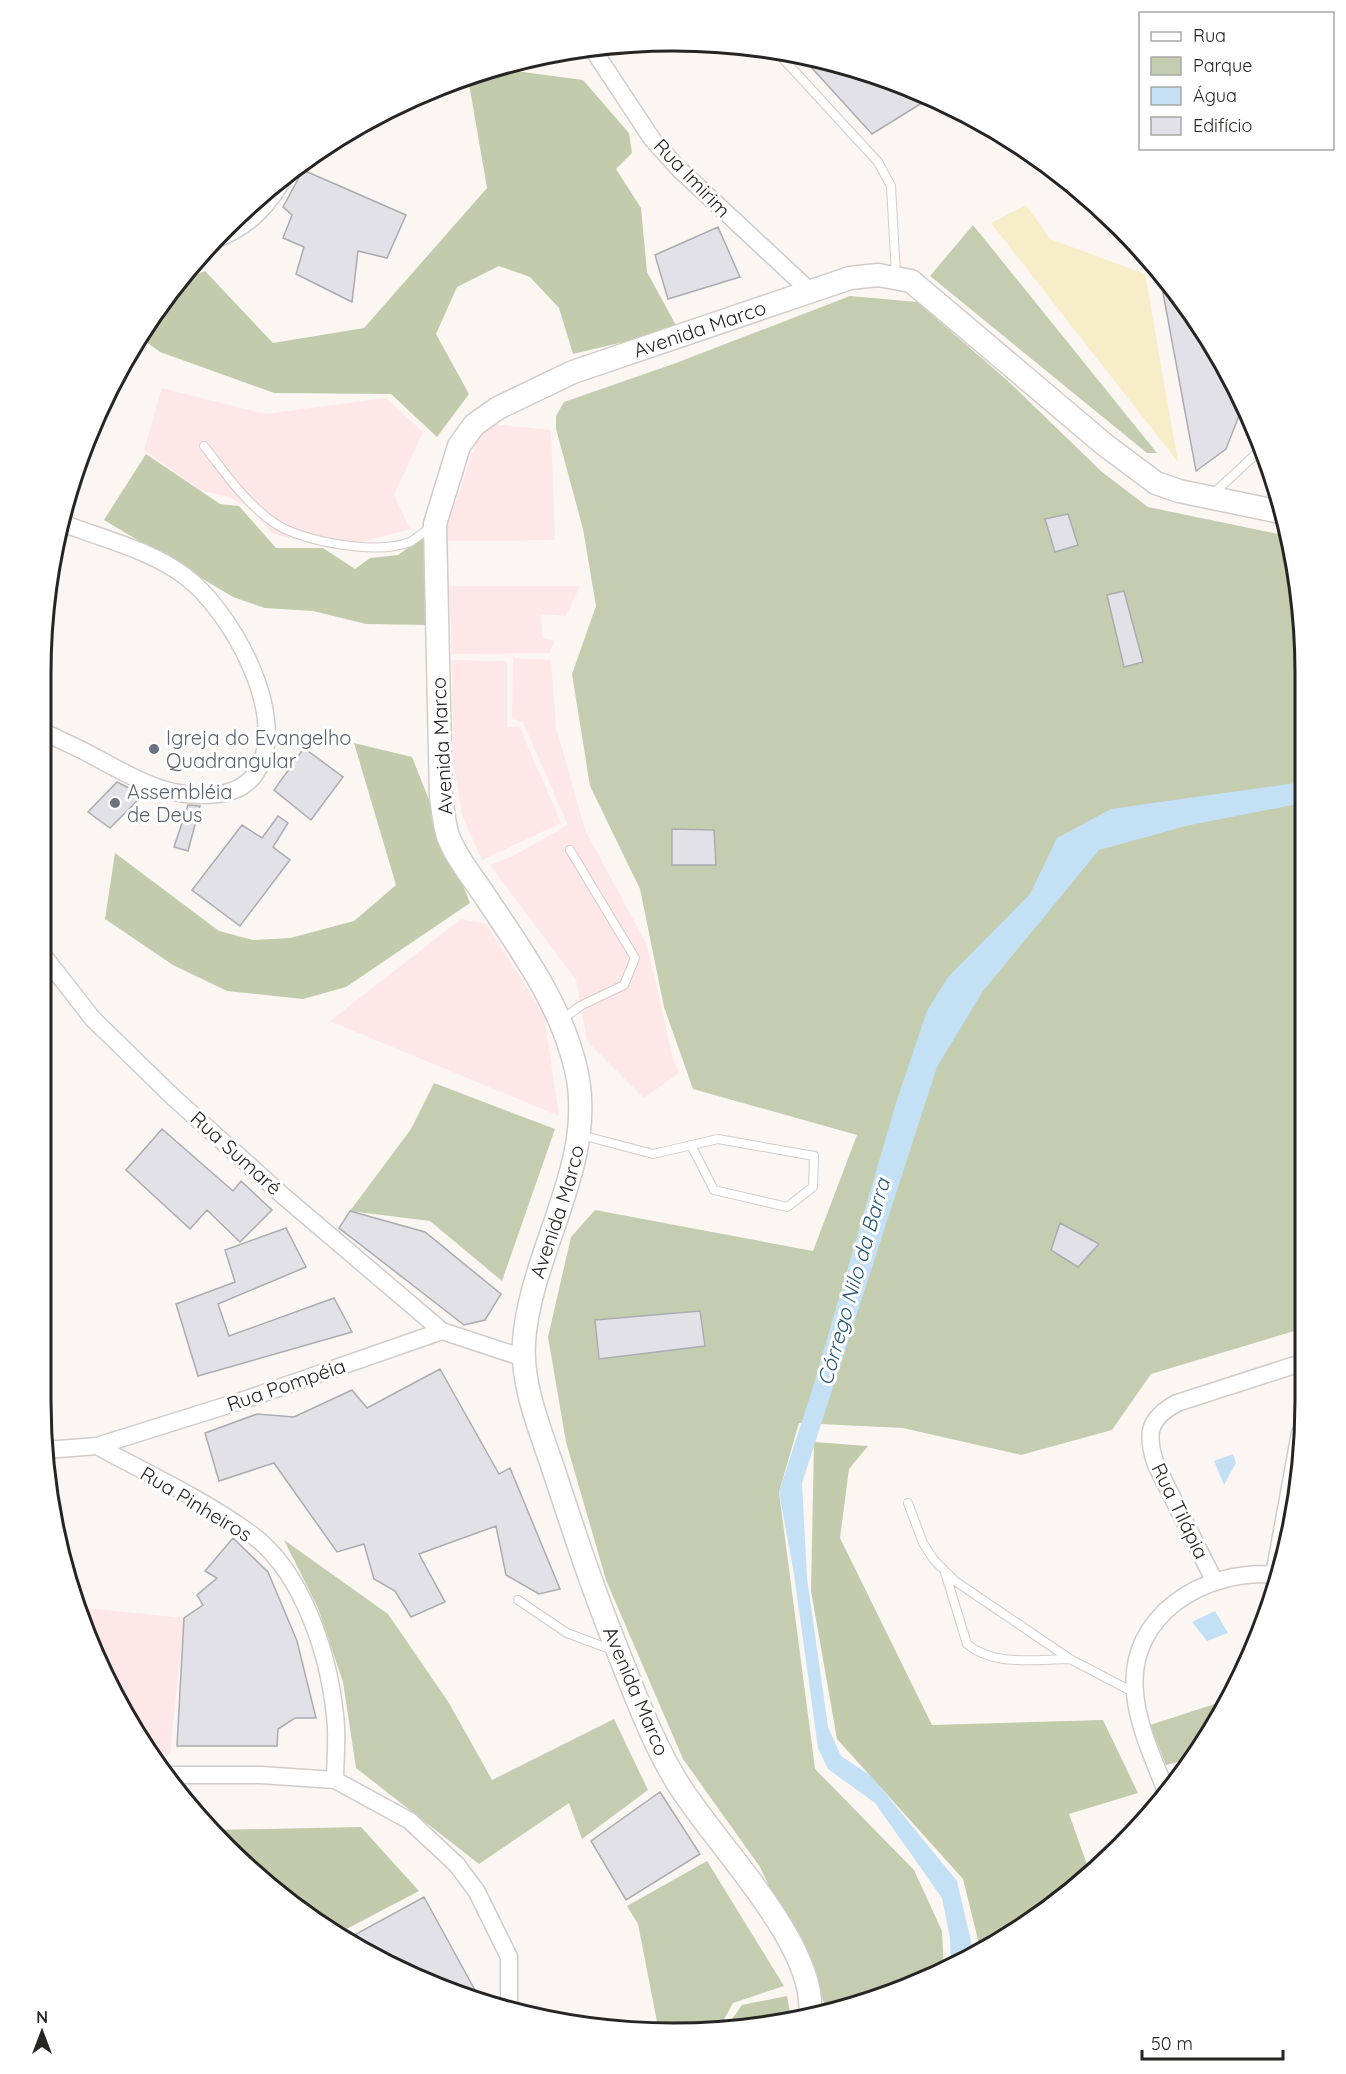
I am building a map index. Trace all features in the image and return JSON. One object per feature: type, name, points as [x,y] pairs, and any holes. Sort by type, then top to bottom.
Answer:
[{"type":"main road","name":"Avenida Marco","points":[[811,2007],[812,1998],[803,1968],[758,1891],[678,1784],[662,1754],[618,1652],[545,1443],[528,1387],[524,1358],[527,1313],[565,1192],[578,1135],[580,1103],[576,1071],[553,1001],[448,837],[441,797],[435,524],[459,446],[474,425],[498,408],[573,372],[850,278],[896,277],[911,281],[1134,468],[1156,483],[1208,498],[1274,511]]},
{"type":"street","name":"Rua Imirim","points":[[597,56],[652,138],[679,169],[811,291]]},
{"type":"street","points":[[241,225],[273,200],[276,195]]},
{"type":"street","points":[[51,736],[94,756],[135,780],[159,789],[191,794],[219,794],[236,790],[252,780],[266,756],[268,733],[257,679],[238,641],[214,605],[186,577],[151,556],[69,526]]},
{"type":"street","name":"Rua Sumaré","points":[[51,965],[93,1019],[173,1097],[281,1194],[442,1331]]},
{"type":"street","points":[[442,1331],[524,1358]]},
{"type":"street","name":"Rua Pompéia","points":[[53,1449],[97,1446],[247,1400],[442,1331]]},
{"type":"street","name":"Rua Tilápia","points":[[1214,1580],[1156,1465],[1150,1447],[1153,1423],[1160,1412],[1176,1403],[1295,1365]]},
{"type":"street","name":"Rua Pinheiros","points":[[97,1446],[177,1489],[253,1535],[284,1572],[316,1629],[324,1652],[336,1717],[335,1780]]},
{"type":"street","points":[[1163,1784],[1144,1732],[1135,1693],[1136,1656],[1148,1631],[1176,1600],[1214,1580],[1237,1575],[1270,1575]]},
{"type":"street","points":[[176,1775],[261,1775],[335,1780],[410,1821],[457,1865],[477,1892],[509,1957],[509,2001]]},
{"type":"lane","points":[[786,62],[878,162],[891,186],[896,277]]},
{"type":"lane","points":[[204,446],[244,497],[277,525],[320,540],[361,548],[392,546],[410,542],[435,524]]},
{"type":"lane","points":[[1208,498],[1255,454]]},
{"type":"lane","points":[[561,1020],[580,1006],[624,985],[635,958],[570,850]]},
{"type":"lane","points":[[578,1135],[653,1154],[691,1145],[718,1139],[814,1156],[813,1187],[787,1207],[714,1190],[691,1145]]},
{"type":"lane","points":[[908,1503],[923,1544],[945,1571],[969,1591],[1070,1659],[1135,1693]]},
{"type":"lane","points":[[945,1571],[967,1644],[993,1658],[1070,1659]]},
{"type":"lane","points":[[518,1600],[567,1633],[618,1652]]},
{"type":"shaded area","points":[[162,388],[266,414],[386,398],[423,432],[394,495],[410,529],[336,549],[273,534],[247,506],[229,497],[200,490],[144,450]]},
{"type":"shaded area","points":[[492,424],[551,430],[555,540],[442,541],[477,440]]},
{"type":"shaded area","points":[[449,586],[580,586],[566,616],[541,614],[542,637],[555,641],[549,653],[452,654]]},
{"type":"shaded area","points":[[513,658],[551,660],[556,727],[585,830],[647,945],[673,1059],[679,1073],[644,1098],[587,1041],[576,980],[490,865],[515,855],[568,825],[523,722],[512,719]]},
{"type":"shaded area","points":[[452,660],[507,661],[507,727],[519,726],[561,823],[482,860],[462,815],[454,765]]},
{"type":"shaded area","points":[[461,919],[486,924],[544,1015],[559,1116],[330,1021]]},
{"type":"shaded area","points":[[87,1608],[184,1618],[170,1754],[161,1754],[134,1712],[98,1639]]},
{"type":"green space","points":[[516,71],[583,80],[629,133],[632,153],[616,169],[641,208],[647,272],[678,329],[573,354],[559,308],[530,277],[499,266],[457,287],[436,334],[469,394],[437,437],[391,394],[274,393],[160,352],[146,342],[196,275],[205,271],[273,343],[364,328],[487,188],[469,85]]},
{"type":"green space","points":[[973,225],[1157,453],[1147,453],[930,276]]},
{"type":"green space","points":[[850,296],[917,302],[1008,381],[1102,472],[1148,507],[1279,534],[1290,592],[1294,632],[1295,1331],[1151,1374],[1112,1430],[1021,1455],[903,1428],[799,1423],[779,1492],[815,1769],[914,1870],[942,1931],[943,1961],[873,1990],[825,2004],[760,1867],[683,1759],[606,1580],[566,1442],[548,1337],[571,1237],[595,1210],[813,1251],[857,1135],[693,1089],[664,1007],[640,889],[590,786],[572,674],[596,606],[583,529],[556,429],[556,416],[564,402],[676,363]]},
{"type":"green space","points":[[146,454],[220,504],[239,506],[276,548],[323,548],[355,569],[370,558],[398,555],[425,536],[427,625],[366,624],[313,611],[265,608],[233,597],[104,520]]},
{"type":"green space","points":[[354,743],[412,757],[470,903],[346,987],[303,999],[227,991],[173,965],[105,919],[115,853],[219,931],[253,940],[290,938],[354,921],[396,885]]},
{"type":"green space","points":[[434,1083],[555,1129],[502,1281],[430,1221],[350,1211],[411,1129]]},
{"type":"green space","points":[[814,1442],[868,1446],[849,1469],[840,1538],[932,1725],[1103,1720],[1138,1793],[1069,1814],[1087,1865],[1019,1918],[979,1943],[963,1879],[837,1739],[811,1591]]},
{"type":"green space","points":[[284,1540],[388,1614],[449,1703],[492,1780],[614,1719],[648,1790],[582,1839],[569,1803],[479,1864],[356,1768],[343,1682],[318,1608]]},
{"type":"green space","points":[[1217,1703],[1179,1762],[1166,1765],[1150,1725]]},
{"type":"green space","points":[[361,1827],[419,1891],[345,1930],[263,1869],[223,1830]]},
{"type":"green space","points":[[707,1861],[784,1986],[733,2003],[723,2021],[657,2023],[638,1924],[627,1906]]},
{"type":"green space","points":[[787,1996],[790,2012],[731,2020],[742,2005]]},
{"type":"sand","points":[[1026,205],[1050,239],[1145,274],[1178,462],[991,223]]},
{"type":"water","name":"Córrego Nilo da Barra","points":[[1295,783],[1295,805],[1190,825],[1099,850],[983,991],[937,1067],[802,1483],[807,1578],[828,1727],[841,1756],[871,1776],[957,1881],[972,1946],[951,1958],[950,1938],[942,1898],[875,1803],[828,1769],[818,1748],[794,1574],[779,1492],[813,1387],[896,1103],[927,1011],[948,977],[1030,894],[1057,838],[1111,809]]},
{"type":"water","points":[[1233,1454],[1236,1463],[1224,1485],[1214,1461]]},
{"type":"water","points":[[1215,1611],[1228,1633],[1207,1641],[1192,1622]]},
{"type":"building","points":[[811,67],[873,84],[922,103],[872,134]]},
{"type":"building","points":[[306,171],[406,215],[387,258],[358,251],[352,302],[296,274],[304,247],[283,238],[292,215],[283,207],[300,176]]},
{"type":"building","points":[[718,227],[740,277],[668,299],[655,255]]},
{"type":"building","points":[[1162,290],[1212,362],[1239,416],[1226,449],[1196,471]]},
{"type":"building","points":[[1068,514],[1078,545],[1055,552],[1045,519]]},
{"type":"building","points":[[1124,591],[1143,662],[1124,667],[1107,595]]},
{"type":"building","points":[[304,748],[343,777],[311,820],[274,790]]},
{"type":"building","name":"Assembléia de Deus","points":[[117,782],[143,795],[110,828],[88,812]]},
{"type":"building","points":[[188,805],[200,806],[188,851],[174,847]]},
{"type":"building","points":[[278,816],[288,823],[273,847],[290,860],[240,926],[192,890],[242,825],[262,838]]},
{"type":"building","points":[[672,829],[714,830],[716,865],[672,865]]},
{"type":"building","points":[[162,1129],[233,1191],[241,1181],[272,1210],[240,1242],[207,1210],[190,1229],[126,1170]]},
{"type":"building","points":[[350,1211],[425,1232],[501,1294],[485,1320],[464,1325],[339,1228]]},
{"type":"building","points":[[1060,1223],[1099,1244],[1078,1267],[1051,1250]]},
{"type":"building","points":[[286,1228],[306,1267],[218,1304],[229,1336],[334,1298],[352,1332],[198,1376],[176,1304],[235,1282],[225,1250]]},
{"type":"building","points":[[700,1311],[705,1346],[599,1359],[595,1320]]},
{"type":"building","points":[[440,1369],[499,1474],[510,1468],[560,1589],[539,1594],[506,1575],[496,1526],[419,1554],[445,1602],[411,1617],[395,1591],[374,1579],[364,1544],[337,1552],[274,1463],[219,1481],[205,1433],[257,1414],[294,1417],[352,1390],[367,1408]]},
{"type":"building","points":[[233,1538],[268,1572],[297,1641],[316,1718],[295,1718],[278,1729],[277,1746],[177,1746],[184,1618],[203,1605],[197,1595],[217,1578],[205,1571]]},
{"type":"building","points":[[660,1792],[700,1854],[626,1900],[591,1841]]},
{"type":"building","points":[[424,1897],[475,1991],[435,1976],[354,1935]]},
{"type":"place","name":"Igreja do Evangelho Quadrangular","points":[[154,749]]},
{"type":"place","name":"Assembléia de Deus","points":[[115,803]]}]
